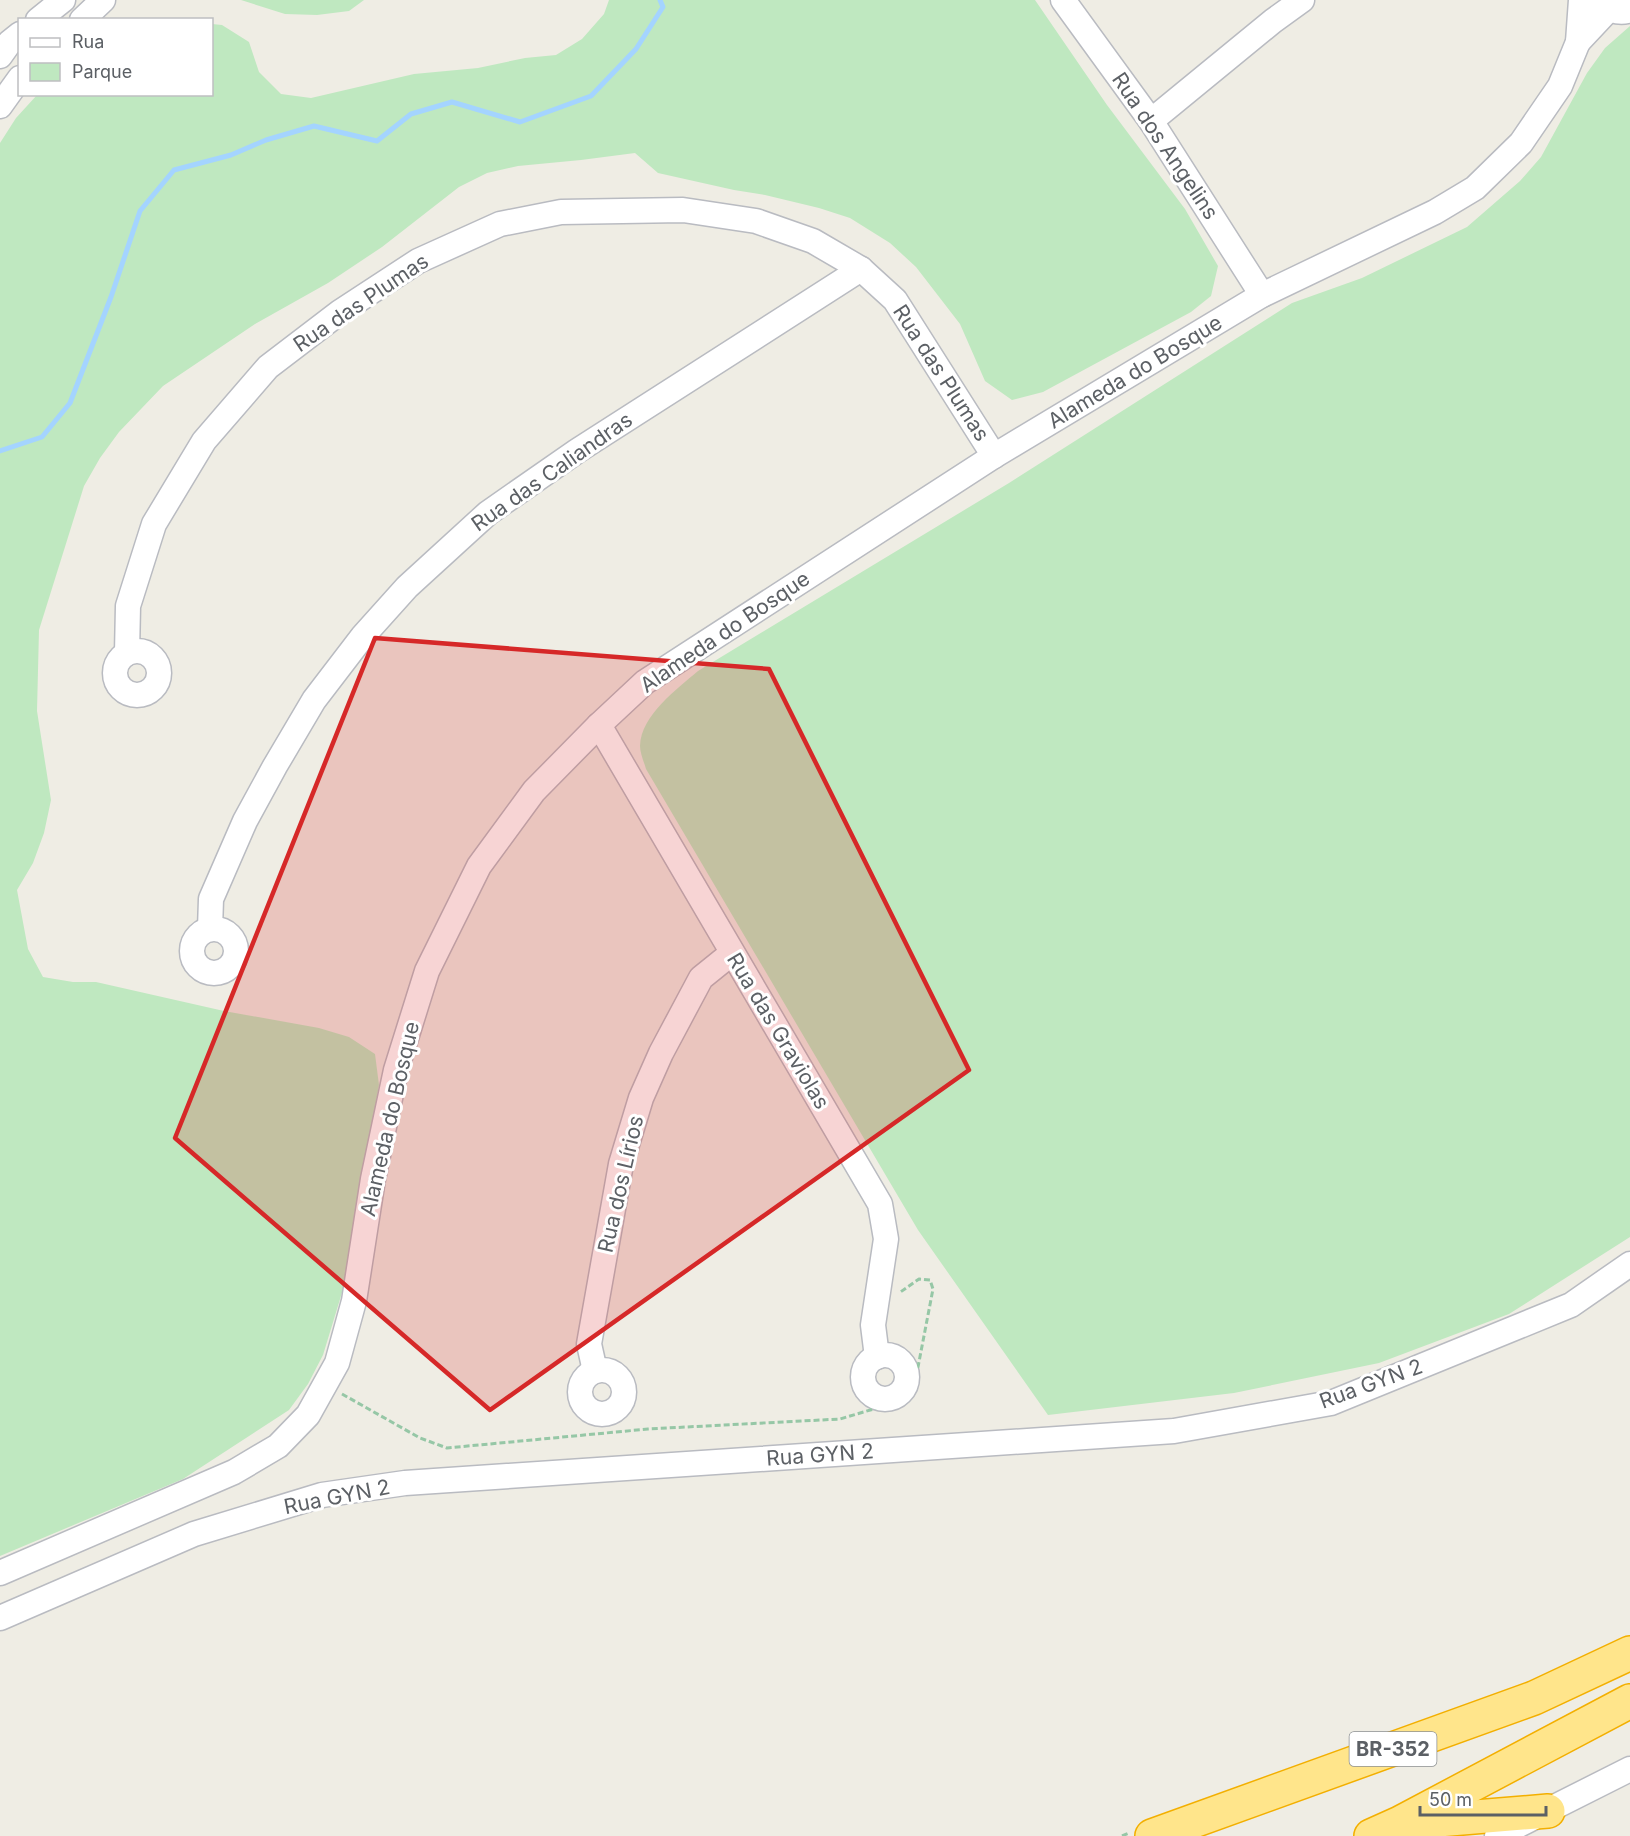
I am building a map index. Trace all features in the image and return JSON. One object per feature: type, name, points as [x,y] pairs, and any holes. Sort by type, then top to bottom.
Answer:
[{"type":"highway","name":"BR-352","points":[[1152,1836],[1534,1698],[1630,1653]]},
{"type":"highway","points":[[1371,1836],[1400,1823],[1630,1701]]},
{"type":"highway","points":[[1400,1823],[1548,1811]]},
{"type":"street","points":[[40,18],[63,0]]},
{"type":"street","points":[[84,18],[103,0]]},
{"type":"street","name":"Rua dos Angelins","points":[[1063,0],[1151,121],[1262,295]]},
{"type":"street","points":[[1151,121],[1302,0]]},
{"type":"street","name":"Alameda do Bosque","points":[[0,1573],[234,1472],[278,1446],[308,1415],[337,1363],[354,1301],[373,1179],[396,1070],[427,971],[479,866],[534,791],[599,724],[645,682],[994,456],[1262,295],[1435,212],[1475,188],[1521,143],[1560,86],[1578,42],[1581,0]]},
{"type":"street","name":"Alameda do Bosque","points":[[1578,42],[1610,7]]},
{"type":"street","points":[[0,56],[18,36]]},
{"type":"street","points":[[0,106],[18,81]]},
{"type":"street","name":"Rua das Plumas","points":[[127,652],[128,606],[154,524],[204,441],[268,367],[340,312],[418,261],[500,224],[561,212],[683,210],[756,221],[813,241],[861,269],[895,300],[994,456]]},
{"type":"street","name":"Rua das Caliandras","points":[[210,929],[211,899],[245,821],[275,766],[314,700],[363,636],[407,587],[488,513],[577,451],[861,269]]},
{"type":"street","name":"Rua das Graviolas","points":[[599,724],[880,1204],[886,1239],[873,1325],[877,1357]]},
{"type":"street","name":"Rua dos Lírios","points":[[595,1371],[589,1344],[621,1164],[641,1098],[661,1053],[700,978],[732,953]]},
{"type":"street","name":"Rua GYN 2","points":[[0,1618],[194,1534],[322,1495],[405,1484],[1174,1431],[1331,1403],[1571,1305],[1630,1264]]},
{"type":"street","points":[[1497,1836],[1630,1768]]},
{"type":"path","points":[[324,1385],[420,1438],[447,1448],[648,1429],[840,1419],[887,1406],[906,1394],[918,1367],[933,1289],[930,1280],[919,1279],[875,1311]]},
{"type":"highlighted area","points":[[375,638],[769,669],[969,1070],[490,1410],[175,1138]]},
{"type":"green space","points":[[241,0],[364,0],[349,11],[317,15],[285,14]]},
{"type":"green space","points":[[609,0],[1035,0],[1107,105],[1185,209],[1218,266],[1211,296],[1191,312],[1043,392],[1012,400],[985,381],[960,324],[916,267],[890,243],[850,218],[819,208],[658,173],[635,153],[518,166],[487,173],[459,187],[382,247],[328,283],[255,324],[163,386],[119,432],[100,458],[84,486],[39,630],[37,711],[51,800],[44,833],[33,863],[17,890],[28,949],[43,977],[73,982],[96,982],[224,1011],[319,1028],[349,1037],[375,1054],[379,1085],[344,1286],[323,1355],[308,1384],[289,1410],[183,1479],[0,1556],[0,143],[16,118],[36,96],[213,96],[213,24],[222,25],[249,42],[259,72],[281,94],[311,98],[414,74],[478,68],[525,58],[556,55],[582,39],[604,14]]},
{"type":"green space","points":[[1630,26],[1630,1237],[1509,1314],[1379,1363],[1234,1393],[1048,1415],[918,1230],[646,769],[640,749],[642,735],[653,713],[698,671],[1009,483],[1292,303],[1362,278],[1467,227],[1520,181],[1541,157],[1587,73],[1605,48]]},
{"type":"waterway","points":[[0,451],[42,437],[70,403],[111,297],[140,211],[174,170],[231,155],[266,140],[314,126],[377,141],[411,114],[452,102],[520,122],[591,96],[636,49],[663,7],[660,0]]}]
